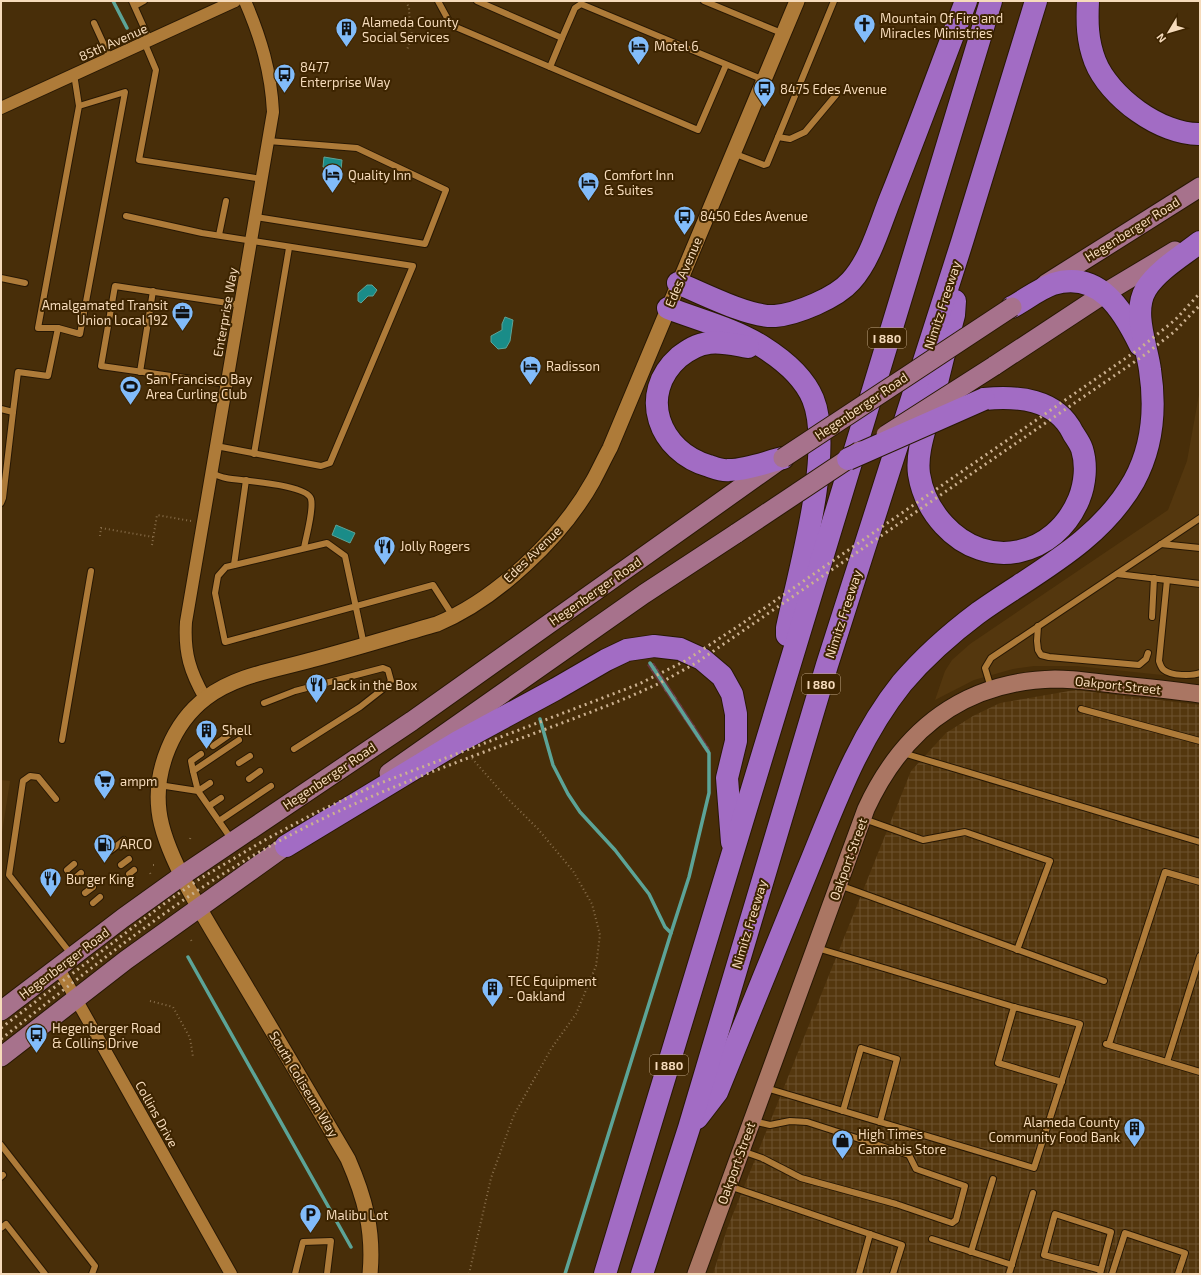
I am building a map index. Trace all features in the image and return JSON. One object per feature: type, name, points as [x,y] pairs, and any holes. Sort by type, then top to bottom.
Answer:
[{"type":"highway","points":[[678,283],[753,313],[774,316],[815,304],[840,291],[851,281],[865,260],[878,229],[918,129],[966,1]]},
{"type":"highway","name":"I 880","points":[[605,1274],[733,856],[896,308],[991,1]]},
{"type":"highway","name":"Nimitz Freeway","points":[[642,1274],[688,1128],[826,665],[962,242],[1036,1]]},
{"type":"highway","points":[[1088,1],[1086,28],[1095,62],[1110,85],[1125,100],[1148,118],[1168,128],[1200,134]]},
{"type":"highway","points":[[848,459],[984,399],[1009,397],[1040,403],[1058,413],[1072,429],[1082,449],[1085,471],[1082,492],[1074,511],[1062,527],[1049,539],[1033,548],[1014,553],[996,553],[973,548],[954,536],[938,518],[926,497],[919,474],[925,428],[954,315],[962,242]]},
{"type":"highway","points":[[688,1128],[717,1092],[848,770],[873,722],[903,683],[948,636],[979,612],[1081,544],[1101,526],[1119,505],[1134,481],[1148,447],[1153,418],[1150,372],[1141,323],[1140,307],[1144,291],[1157,276],[1200,242]]},
{"type":"highway","points":[[1012,307],[1052,284],[1072,281],[1087,283],[1106,293],[1118,307],[1142,348],[1150,372]]},
{"type":"highway","points":[[668,308],[740,335],[763,347],[784,363],[801,379],[813,398],[819,422],[820,452],[813,507],[787,628],[787,676]]},
{"type":"highway","points":[[783,458],[730,470],[721,470],[696,462],[679,452],[667,438],[659,418],[657,400],[662,379],[672,363],[689,349],[708,343],[748,347],[784,363]]},
{"type":"highway","points":[[286,846],[458,742],[606,660],[627,650],[654,646],[680,650],[702,659],[722,676],[732,694],[736,714],[736,741],[727,778],[733,856]]},
{"type":"main road","name":"Hegenberger Road","points":[[1,1011],[183,875],[412,721],[783,458],[1101,248],[1200,187]]},
{"type":"main road","points":[[1,1057],[76,998],[199,907],[644,594],[848,459],[1106,293],[1200,236]]},
{"type":"main road","name":"Oakport Street","points":[[696,1274],[727,1185],[863,819],[876,789],[899,752],[914,736],[940,715],[971,697],[991,690],[1034,680],[1056,679],[1200,694]]},
{"type":"street","name":"85th Avenue","points":[[1,108],[235,1]]},
{"type":"street","name":"Enterprise Way","points":[[205,698],[196,682],[188,662],[185,643],[186,622],[273,112],[272,86],[259,32],[245,1]]},
{"type":"street","name":"Edes Avenue","points":[[199,907],[168,843],[161,822],[159,810],[159,785],[164,758],[174,736],[187,717],[205,698],[234,682],[437,624],[453,617],[480,602],[520,569],[548,542],[571,514],[593,482],[610,448],[797,1]]},
{"type":"street","name":"South Coliseum Way","points":[[199,907],[348,1159],[362,1192],[369,1223],[372,1257],[370,1274]]},
{"type":"street","name":"Collins Drive","points":[[58,967],[231,1274]]},
{"type":"lane","points":[[144,1],[133,4],[156,70],[139,160],[262,179]]},
{"type":"lane","points":[[438,1],[451,25],[698,130],[726,65]]},
{"type":"lane","points":[[476,1],[562,38]]},
{"type":"lane","points":[[704,1],[784,34]]},
{"type":"lane","points":[[733,153],[764,165],[767,164],[834,1]]},
{"type":"lane","points":[[550,67],[575,8],[581,4],[764,80]]},
{"type":"lane","points":[[94,24],[110,58]]},
{"type":"lane","points":[[74,74],[79,106],[38,328],[58,328],[80,334],[125,92],[79,106]]},
{"type":"lane","points":[[778,137],[790,139],[805,132],[836,95]]},
{"type":"lane","points":[[256,217],[425,244],[446,190],[357,148],[268,141]]},
{"type":"lane","points":[[219,235],[226,201]]},
{"type":"lane","points":[[126,216],[289,248],[413,266],[330,463],[321,466],[216,446]]},
{"type":"lane","points":[[254,454],[289,248]]},
{"type":"lane","points":[[1,278],[25,283]]},
{"type":"lane","points":[[227,384],[101,366],[115,286],[241,305]]},
{"type":"lane","points":[[140,372],[153,291]]},
{"type":"lane","points":[[1,502],[3,498],[18,372],[48,376],[58,328]]},
{"type":"lane","points":[[1,409],[14,412]]},
{"type":"lane","points":[[211,473],[226,478],[246,480],[303,491],[311,498],[312,505],[304,548]]},
{"type":"lane","points":[[234,565],[246,480]]},
{"type":"lane","points":[[991,690],[985,668],[991,658],[1038,629],[1116,574],[1200,518]]},
{"type":"lane","points":[[364,645],[356,607],[345,556],[327,543],[226,567],[218,576],[215,593],[225,642],[356,607],[433,585],[453,617]]},
{"type":"lane","points":[[1161,544],[1200,548]]},
{"type":"lane","points":[[62,740],[91,570]]},
{"type":"lane","points":[[1116,574],[1200,584]]},
{"type":"lane","points":[[1152,617],[1154,578]]},
{"type":"lane","points":[[1167,580],[1159,661],[1162,669],[1169,673],[1196,675],[1200,673]]},
{"type":"lane","points":[[1038,629],[1038,650],[1041,655],[1048,657],[1139,665],[1146,659],[1148,653]]},
{"type":"lane","points":[[264,703],[295,690],[383,668],[388,670],[391,681],[388,685],[360,707],[294,749]]},
{"type":"lane","points":[[1081,709],[1200,741]]},
{"type":"lane","points":[[213,746],[233,732]]},
{"type":"lane","points":[[193,771],[239,740]]},
{"type":"lane","points":[[899,752],[1200,842]]},
{"type":"lane","points":[[201,754],[191,761],[198,791],[233,841]]},
{"type":"lane","points":[[239,763],[250,756]]},
{"type":"lane","points":[[250,778],[260,771]]},
{"type":"lane","points":[[56,799],[38,777],[30,776],[23,781],[9,875],[73,956]]},
{"type":"lane","points":[[159,785],[198,791],[210,783]]},
{"type":"lane","points":[[219,821],[271,786]]},
{"type":"lane","points":[[209,806],[221,798]]},
{"type":"lane","points":[[863,819],[923,840],[965,832],[1050,860],[1017,950]]},
{"type":"lane","points":[[110,851],[124,840]]},
{"type":"lane","points":[[121,865],[129,859]]},
{"type":"lane","points":[[67,870],[74,864]]},
{"type":"lane","points":[[1200,882],[1165,872],[1107,1044],[1200,1072]]},
{"type":"lane","points":[[74,879],[81,873]]},
{"type":"lane","points":[[839,885],[1104,981]]},
{"type":"lane","points":[[85,893],[92,888]]},
{"type":"lane","points":[[93,903],[100,897]]},
{"type":"lane","points":[[763,1088],[1034,1168],[1080,1024],[1014,1007],[816,947]]},
{"type":"lane","points":[[1167,1062],[1200,956]]},
{"type":"lane","points":[[1014,1007],[998,1063],[1062,1082]]},
{"type":"lane","points":[[843,1111],[861,1048],[897,1058],[880,1122]]},
{"type":"lane","points":[[740,1150],[762,1158],[801,1178],[896,1204],[952,1222],[956,1220],[965,1186],[916,1169],[909,1155],[807,1122],[790,1121],[770,1125],[751,1121]]},
{"type":"lane","points":[[1,1145],[95,1266],[92,1274]]},
{"type":"lane","points":[[971,1252],[994,1180]]},
{"type":"lane","points":[[727,1185],[902,1245],[894,1274]]},
{"type":"lane","points":[[1009,1274],[1033,1194]]},
{"type":"lane","points":[[1055,1214],[1111,1232],[1100,1272],[1044,1255],[1055,1214]]},
{"type":"lane","points":[[1,1228],[6,1224],[45,1274]]},
{"type":"lane","points":[[1112,1274],[1125,1233],[1185,1253],[1178,1274]]},
{"type":"lane","points":[[859,1274],[870,1234]]},
{"type":"lane","points":[[932,1239],[1012,1265]]},
{"type":"lane","points":[[296,1274],[303,1242],[331,1241],[327,1274]]},
{"type":"path","points":[[406,1],[409,8],[412,34],[406,50]]},
{"type":"path","points":[[152,545],[157,515],[203,524]]},
{"type":"path","points":[[100,536],[101,528],[153,537]]},
{"type":"path","points":[[458,742],[573,871],[592,904],[600,936],[596,966],[576,1014],[551,1049],[514,1116],[491,1178],[469,1274]]},
{"type":"path","points":[[150,1001],[173,1007],[190,1038],[193,1057]]},
{"type":"shaded area","points":[[1200,389],[1200,679],[1077,666],[1034,666],[1013,669],[974,680],[935,700],[945,671],[952,660],[970,644],[1168,510],[1187,461]]},
{"type":"shaded area","points":[[1075,690],[1200,705],[1200,1274],[713,1274],[727,1229],[911,771],[946,733],[973,716],[1000,703]]},
{"type":"shaded area","points":[[1,780],[10,781],[1,839]]},
{"type":"green space","points":[[654,663],[710,749],[709,753],[706,752],[647,665]]},
{"type":"water","points":[[324,157],[342,160],[341,170],[323,167]]},
{"type":"water","points":[[367,285],[372,285],[377,290],[373,296],[368,296],[361,303],[358,301],[358,293]]},
{"type":"water","points":[[505,317],[513,320],[510,341],[506,348],[498,349],[491,342],[491,336],[502,330],[502,324]]},
{"type":"water","points":[[336,525],[355,533],[350,543],[332,535]]},
{"type":"waterway","points":[[113,1],[127,28]]},
{"type":"waterway","points":[[650,663],[709,753],[709,793],[689,877],[671,933]]},
{"type":"waterway","points":[[540,719],[553,765],[568,794],[580,812],[615,850],[649,894],[665,927],[671,933],[565,1274]]},
{"type":"waterway","points":[[188,957],[351,1247]]},
{"type":"railway","points":[[1,1028],[161,906],[198,880],[263,841],[315,813],[378,784],[639,684],[685,661],[740,625],[1139,349],[1175,320],[1200,293]]},
{"type":"railway","points":[[1,1039],[172,908],[207,884],[281,840],[366,799],[409,781],[629,697],[660,683],[696,663],[1143,356],[1174,332],[1200,305]]},
{"type":"place","name":"Mountain Of Fire and Miracles Ministries","points":[[865,44]]},
{"type":"place","name":"Alameda County Social Services","points":[[346,48]]},
{"type":"place","name":"Motel 6","points":[[639,66]]},
{"type":"place","name":"8477 Enterprise Way","points":[[284,94]]},
{"type":"place","name":"8475 Edes Avenue","points":[[764,108]]},
{"type":"place","name":"Quality Inn","points":[[333,194]]},
{"type":"place","name":"Comfort Inn & Suites","points":[[589,202]]},
{"type":"place","name":"8450 Edes Avenue","points":[[685,236]]},
{"type":"place","name":"Amalgamated Transit Union Local 192","points":[[183,332]]},
{"type":"place","name":"Radisson","points":[[530,386]]},
{"type":"place","name":"San Francisco Bay Area Curling Club","points":[[131,406]]},
{"type":"place","name":"Jolly Rogers","points":[[384,566]]},
{"type":"place","name":"Jack in the Box","points":[[316,704]]},
{"type":"place","name":"Shell","points":[[207,750]]},
{"type":"place","name":"ampm","points":[[104,800]]},
{"type":"place","name":"ARCO","points":[[105,864]]},
{"type":"place","name":"Burger King","points":[[50,898]]},
{"type":"place","name":"TEC Equipment - Oakland","points":[[492,1008]]},
{"type":"place","name":"Hegenberger Road & Collins Drive","points":[[36,1054]]},
{"type":"place","name":"Alameda County Community Food Bank","points":[[1135,1148]]},
{"type":"place","name":"High Times Cannabis Store","points":[[842,1160]]},
{"type":"place","name":"Malibu Lot","points":[[311,1234]]}]
